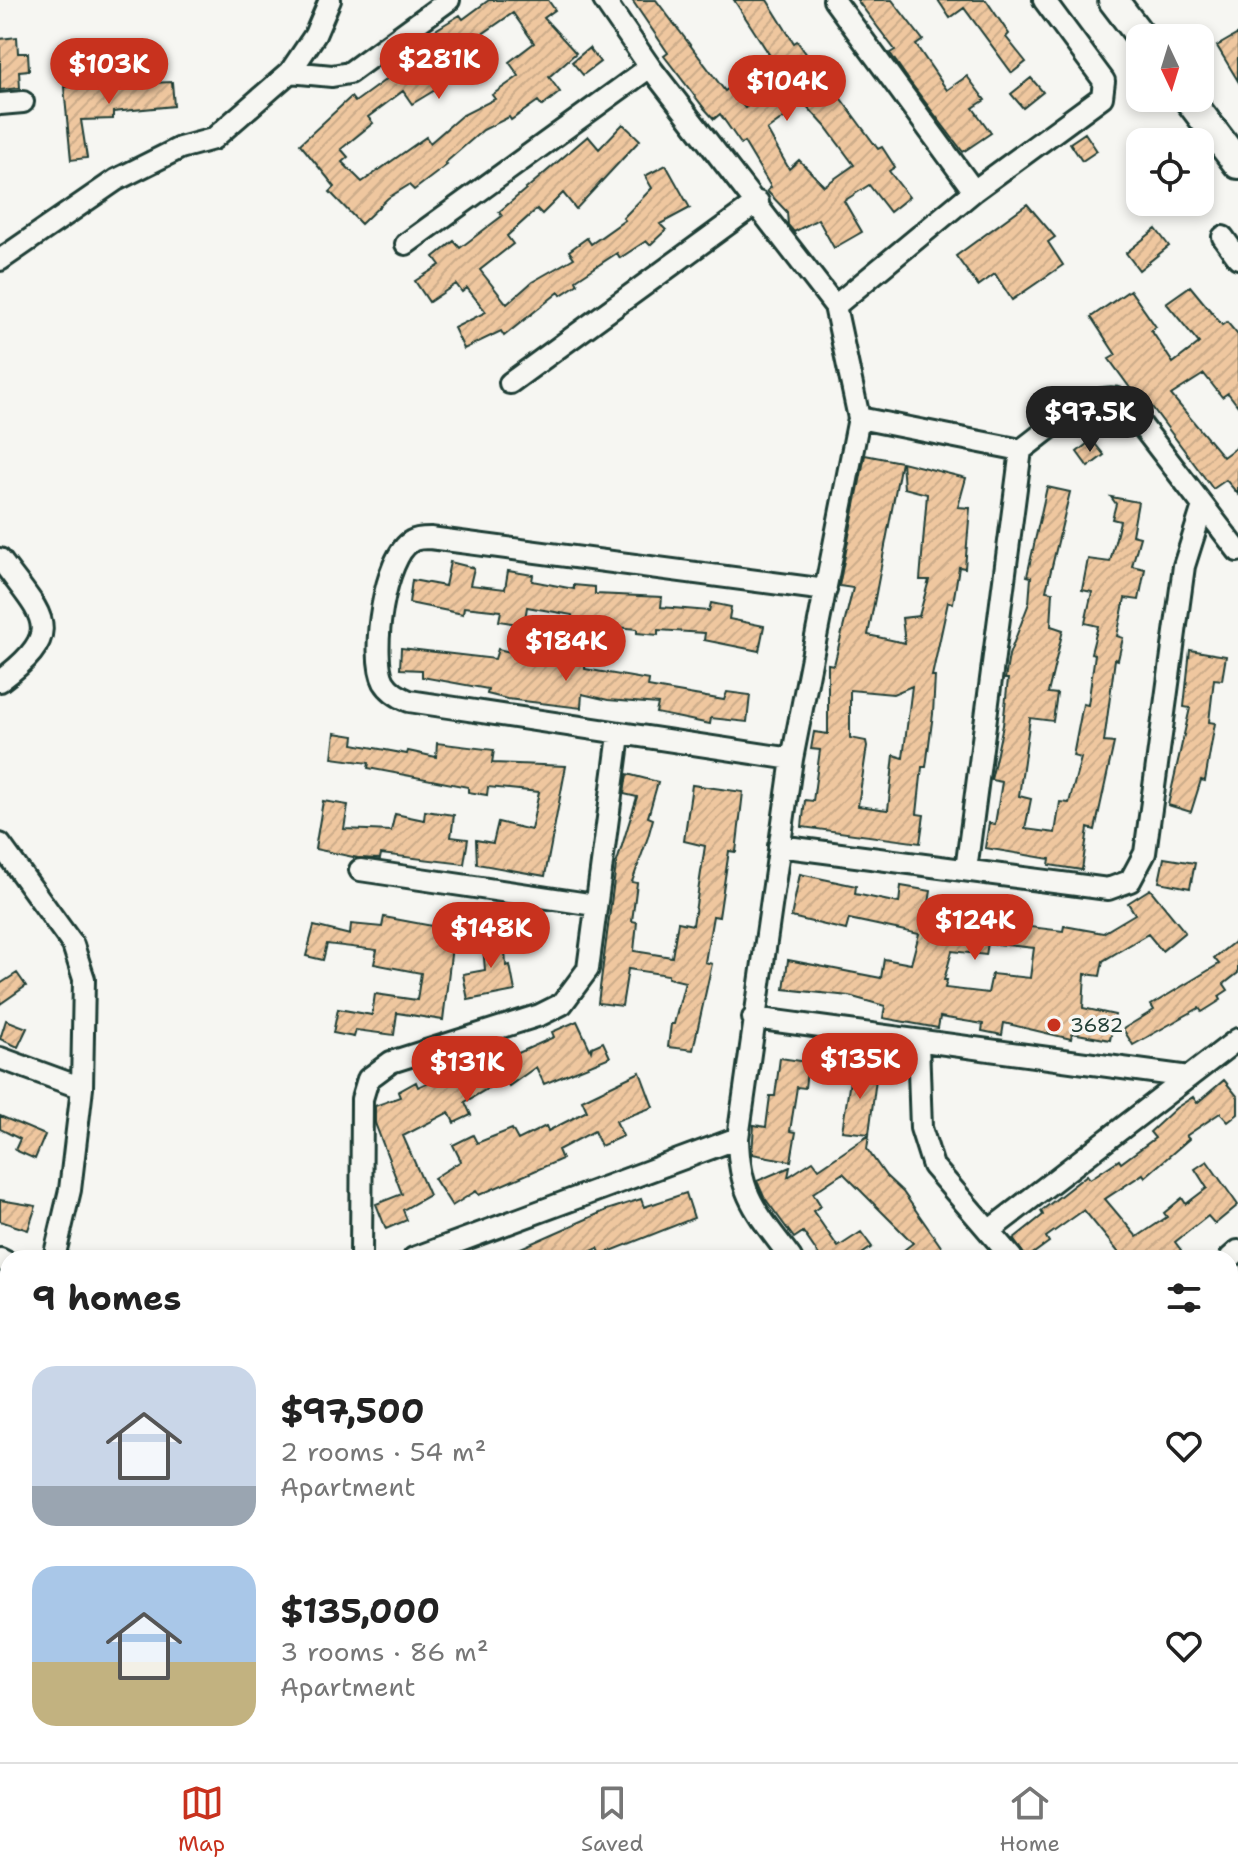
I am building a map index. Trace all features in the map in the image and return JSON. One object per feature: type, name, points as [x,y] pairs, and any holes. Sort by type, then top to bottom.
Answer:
[{"type":"street","points":[[0,260],[116,180],[180,148],[213,139],[290,72],[315,35],[330,0]]},
{"type":"street","points":[[290,72],[332,76],[349,73],[449,0]]},
{"type":"street","points":[[604,0],[650,67],[758,202],[835,306],[859,418],[792,759],[738,1138],[738,1171],[748,1200],[785,1250]]},
{"type":"street","points":[[834,0],[974,191]]},
{"type":"street","points":[[835,306],[974,191],[1102,97],[1104,81],[1044,0]]},
{"type":"street","points":[[1122,3],[1134,24]]},
{"type":"street","points":[[406,244],[650,67]]},
{"type":"street","points":[[0,104],[23,102]]},
{"type":"street","points":[[1199,112],[1238,164]]},
{"type":"street","points":[[510,383],[758,202]]},
{"type":"street","points":[[1223,237],[1238,258]]},
{"type":"street","points":[[859,418],[1021,450],[1094,400],[1109,396],[1122,400],[1238,551]]},
{"type":"street","points":[[966,870],[1021,450]]},
{"type":"street","points":[[779,846],[1108,889],[1130,881],[1145,853],[1184,566],[1203,506]]},
{"type":"street","points":[[792,759],[619,735],[398,696],[385,684],[379,649],[383,601],[403,549],[410,541],[430,538],[826,590]]},
{"type":"street","points":[[0,559],[39,616],[43,628],[38,648],[30,658],[0,681]]},
{"type":"street","points":[[361,1250],[362,1099],[368,1079],[391,1062],[540,1015],[562,1004],[588,969],[619,735]]},
{"type":"street","points":[[0,844],[47,905],[80,962],[86,998],[82,1088],[70,1190],[56,1250]]},
{"type":"street","points":[[360,870],[595,905]]},
{"type":"street","points":[[753,1018],[1189,1077]]},
{"type":"street","points":[[990,1230],[1238,1039]]},
{"type":"street","points":[[918,1042],[921,1128],[933,1166],[1006,1250]]},
{"type":"street","points":[[0,1058],[82,1088]]},
{"type":"street","points":[[436,1250],[738,1138]]},
{"type":"building","points":[[489,0],[548,0],[555,10],[544,18],[576,53],[549,77],[560,92],[542,106],[538,101],[511,120],[509,117],[483,130],[445,163],[447,165],[414,190],[409,185],[388,198],[361,224],[330,192],[335,187],[300,144],[351,97],[355,102],[392,75],[385,65],[409,46],[460,15],[463,19]],"holes":[[[513,13],[534,43],[509,62],[519,76],[492,95],[495,99],[461,116],[430,143],[426,137],[362,182],[342,162],[348,157],[341,149],[373,123],[368,117],[403,91],[412,104],[440,87],[460,72],[449,57]]]},
{"type":"building","points":[[632,0],[656,0],[725,91],[729,88],[745,108],[768,91],[788,115],[767,130],[789,169],[799,160],[824,186],[854,165],[825,126],[804,103],[802,105],[734,0],[767,0],[794,43],[797,41],[815,66],[824,58],[844,78],[833,88],[878,149],[882,147],[895,167],[889,171],[909,197],[890,212],[869,185],[844,201],[862,232],[834,248],[818,219],[794,232],[788,225],[787,212],[767,191],[771,187],[744,142],[741,144],[720,114],[714,119],[704,108],[664,56],[668,53]]},
{"type":"building","points":[[857,0],[892,0],[923,40],[916,45],[947,90],[967,76],[985,100],[973,108],[991,133],[963,152],[910,82],[890,53],[895,50]]},
{"type":"building","points":[[938,0],[986,0],[1009,34],[1006,37],[1026,62],[1012,73],[964,8],[950,18]]},
{"type":"building","points":[[1238,34],[1238,81],[1217,46]]},
{"type":"building","points":[[17,37],[18,53],[28,53],[29,70],[19,71],[20,88],[0,90],[0,39]]},
{"type":"building","points":[[589,48],[600,62],[583,75],[572,62]]},
{"type":"building","points":[[1031,78],[1043,92],[1023,108],[1011,94]]},
{"type":"building","points":[[172,82],[174,106],[113,112],[113,119],[81,120],[87,158],[71,160],[64,87]]},
{"type":"building","points":[[623,124],[640,140],[576,209],[563,193],[542,214],[537,209],[507,236],[513,244],[480,270],[507,304],[532,282],[574,258],[569,251],[587,238],[591,244],[625,220],[623,218],[652,188],[645,176],[666,165],[690,208],[660,224],[666,230],[650,245],[646,241],[620,258],[617,253],[576,280],[578,284],[561,295],[559,292],[504,336],[501,331],[464,349],[454,328],[486,312],[467,288],[462,292],[456,284],[429,302],[415,281],[440,265],[434,257],[454,241],[460,248],[502,216],[499,212],[588,136],[599,149]]},
{"type":"building","points":[[1085,133],[1097,151],[1082,161],[1070,143]]},
{"type":"building","points":[[1027,204],[1055,237],[1048,242],[1063,265],[1012,300],[995,274],[978,286],[956,256]]},
{"type":"building","points":[[1156,229],[1169,246],[1139,270],[1126,253]]},
{"type":"building","points":[[1190,286],[1222,325],[1227,322],[1238,335],[1238,406],[1228,393],[1222,397],[1204,374],[1171,395],[1223,457],[1238,446],[1238,494],[1226,480],[1213,489],[1152,407],[1146,410],[1109,359],[1116,355],[1091,317],[1130,290],[1156,327],[1151,330],[1173,363],[1199,343],[1166,303]]},
{"type":"building","points":[[1092,440],[1104,455],[1088,467],[1077,452]]},
{"type":"building","points":[[865,455],[901,462],[868,635],[905,643],[902,618],[919,616],[929,580],[920,580],[927,494],[904,488],[902,462],[966,478],[958,507],[970,508],[965,568],[959,567],[953,603],[948,602],[932,676],[935,676],[933,714],[926,767],[922,767],[917,814],[924,815],[920,843],[802,827],[805,800],[813,801],[820,750],[811,749],[814,732],[828,734],[828,664],[834,665],[853,588],[839,586]],"holes":[[[912,686],[903,758],[894,755],[888,810],[858,806],[867,746],[866,741],[850,738],[850,690],[893,694]]]},
{"type":"building","points":[[1047,487],[1070,492],[1046,591],[1053,592],[1051,626],[1063,630],[1048,693],[1057,694],[1053,721],[1030,718],[1019,796],[1031,799],[1025,829],[1055,833],[1060,802],[1069,803],[1081,758],[1073,756],[1083,704],[1088,705],[1095,654],[1091,653],[1098,626],[1085,623],[1092,592],[1082,590],[1088,559],[1110,562],[1120,521],[1112,519],[1116,504],[1111,497],[1138,502],[1132,535],[1140,537],[1132,566],[1145,569],[1139,600],[1125,598],[1117,636],[1123,638],[1118,660],[1115,659],[1104,742],[1114,743],[1095,830],[1088,828],[1082,870],[1049,865],[1050,859],[985,848],[989,823],[995,824],[1002,782],[991,780],[1003,725],[1009,655],[1029,603],[1031,577],[1027,576]]},
{"type":"building","points":[[450,562],[474,568],[470,585],[505,589],[508,571],[533,575],[532,581],[574,589],[574,585],[595,587],[595,594],[662,597],[661,607],[709,611],[711,603],[731,607],[729,619],[764,626],[759,651],[704,640],[705,633],[658,630],[658,635],[637,633],[637,629],[572,623],[572,615],[527,607],[524,625],[499,621],[501,611],[464,607],[463,614],[409,603],[412,580],[445,586]]},
{"type":"building","points":[[401,648],[495,659],[498,649],[530,657],[532,650],[561,657],[586,657],[585,669],[649,680],[648,687],[724,700],[727,692],[750,695],[747,722],[711,718],[710,724],[656,713],[658,704],[608,700],[582,694],[581,708],[507,699],[487,694],[488,689],[422,677],[422,670],[400,669]]},
{"type":"building","points":[[1190,650],[1226,656],[1222,680],[1214,679],[1209,722],[1215,723],[1205,781],[1201,780],[1191,812],[1168,805],[1190,708],[1184,707]]},
{"type":"building","points":[[335,733],[354,736],[353,744],[407,754],[408,751],[436,757],[437,743],[494,750],[492,763],[566,766],[545,876],[477,864],[476,840],[493,843],[498,822],[531,830],[539,792],[488,787],[487,795],[468,792],[468,787],[368,768],[369,763],[332,758]]},
{"type":"building","points":[[627,774],[658,782],[648,817],[653,819],[632,882],[637,883],[632,921],[637,922],[634,951],[672,957],[678,922],[693,925],[705,846],[684,841],[692,785],[743,792],[736,852],[729,851],[719,917],[713,916],[705,962],[712,964],[693,1050],[668,1047],[671,1024],[674,1024],[685,982],[668,978],[668,975],[628,969],[622,1006],[598,1003],[616,865],[637,797],[624,794]]},
{"type":"building","points":[[323,801],[348,805],[344,829],[391,831],[395,814],[424,820],[425,811],[454,815],[451,837],[468,839],[464,864],[381,854],[380,859],[358,858],[315,849]]},
{"type":"building","points":[[1164,858],[1195,863],[1190,888],[1159,882]]},
{"type":"building","points":[[800,874],[856,886],[855,894],[899,903],[901,886],[931,891],[927,915],[999,922],[1000,915],[1022,918],[1021,926],[1063,931],[1064,926],[1103,933],[1135,914],[1128,903],[1150,889],[1185,932],[1162,951],[1148,934],[1103,961],[1100,976],[1085,974],[1083,1008],[1115,1015],[1110,1040],[1072,1033],[1071,1039],[1004,1023],[1002,1035],[982,1031],[983,1024],[940,1017],[938,1028],[883,1018],[885,1006],[849,996],[784,989],[788,960],[881,978],[884,959],[911,964],[919,934],[849,919],[846,930],[791,917]],"holes":[[[988,943],[1034,948],[1030,978],[992,974],[988,993],[945,988],[947,980],[944,980],[952,951],[986,955]]]},
{"type":"building","points":[[384,917],[454,930],[443,1020],[397,1013],[394,1035],[356,1030],[354,1037],[333,1033],[338,1009],[372,1015],[375,994],[417,1000],[421,973],[374,964],[377,950],[327,944],[323,960],[306,956],[314,926],[350,935],[351,924],[382,927]]},
{"type":"building","points":[[504,932],[506,966],[510,965],[515,991],[468,1000],[463,974],[485,970],[482,934]]},
{"type":"building","points":[[1238,939],[1238,973],[1224,984],[1228,990],[1219,996],[1221,1000],[1202,1012],[1199,1008],[1133,1045],[1123,1029],[1154,1010],[1151,1005],[1219,964],[1214,958]]},
{"type":"building","points":[[17,973],[26,986],[0,1004],[0,984]]},
{"type":"building","points":[[6,1020],[27,1028],[18,1047],[0,1039]]},
{"type":"building","points":[[577,1021],[591,1051],[592,1047],[603,1042],[610,1057],[544,1084],[536,1067],[509,1086],[504,1079],[465,1102],[471,1115],[454,1123],[449,1112],[403,1136],[429,1195],[403,1210],[407,1220],[386,1229],[376,1204],[402,1194],[375,1123],[375,1106],[400,1097],[398,1092],[416,1082],[418,1087],[451,1072],[455,1081],[481,1066],[484,1071],[512,1052],[514,1055],[554,1037],[552,1032]]},
{"type":"building","points":[[780,1058],[808,1062],[805,1088],[797,1087],[790,1131],[796,1132],[791,1161],[752,1154],[754,1125],[766,1127],[770,1096],[775,1096]]},
{"type":"building","points":[[852,1068],[877,1071],[869,1134],[842,1131]]},
{"type":"building","points":[[640,1072],[653,1107],[616,1121],[623,1136],[601,1146],[594,1131],[558,1150],[562,1159],[479,1195],[476,1191],[452,1206],[434,1178],[461,1161],[453,1145],[473,1135],[477,1143],[512,1129],[518,1140],[546,1126],[548,1131],[587,1111],[582,1100]]},
{"type":"building","points":[[1224,1080],[1238,1097],[1238,1114],[1228,1122],[1220,1113],[1186,1136],[1189,1139],[1145,1177],[1143,1174],[1105,1199],[1137,1237],[1167,1217],[1164,1213],[1182,1198],[1186,1204],[1207,1188],[1195,1169],[1207,1161],[1238,1205],[1215,1224],[1208,1216],[1175,1242],[1181,1250],[1116,1250],[1084,1210],[1046,1237],[1049,1242],[1038,1250],[1021,1250],[1013,1239],[1043,1215],[1041,1211],[1087,1175],[1090,1179],[1119,1160],[1121,1163],[1155,1138],[1150,1132],[1176,1108],[1193,1097],[1197,1103]]},
{"type":"building","points":[[0,1116],[45,1135],[35,1159],[15,1150],[20,1139],[0,1129]]},
{"type":"building","points":[[869,1135],[867,1149],[886,1176],[903,1192],[942,1248],[904,1250],[913,1243],[843,1173],[813,1193],[821,1206],[813,1211],[838,1247],[861,1232],[872,1247],[868,1250],[815,1250],[803,1232],[794,1238],[764,1197],[757,1181],[790,1167],[788,1177],[813,1161],[819,1169]]},
{"type":"building","points":[[686,1193],[694,1218],[614,1250],[516,1250],[607,1210],[641,1199],[644,1207]]},
{"type":"building","points":[[0,1200],[36,1206],[28,1230],[0,1221]]},
{"type":"place","name":"3682","points":[[1054,1025]]}]
